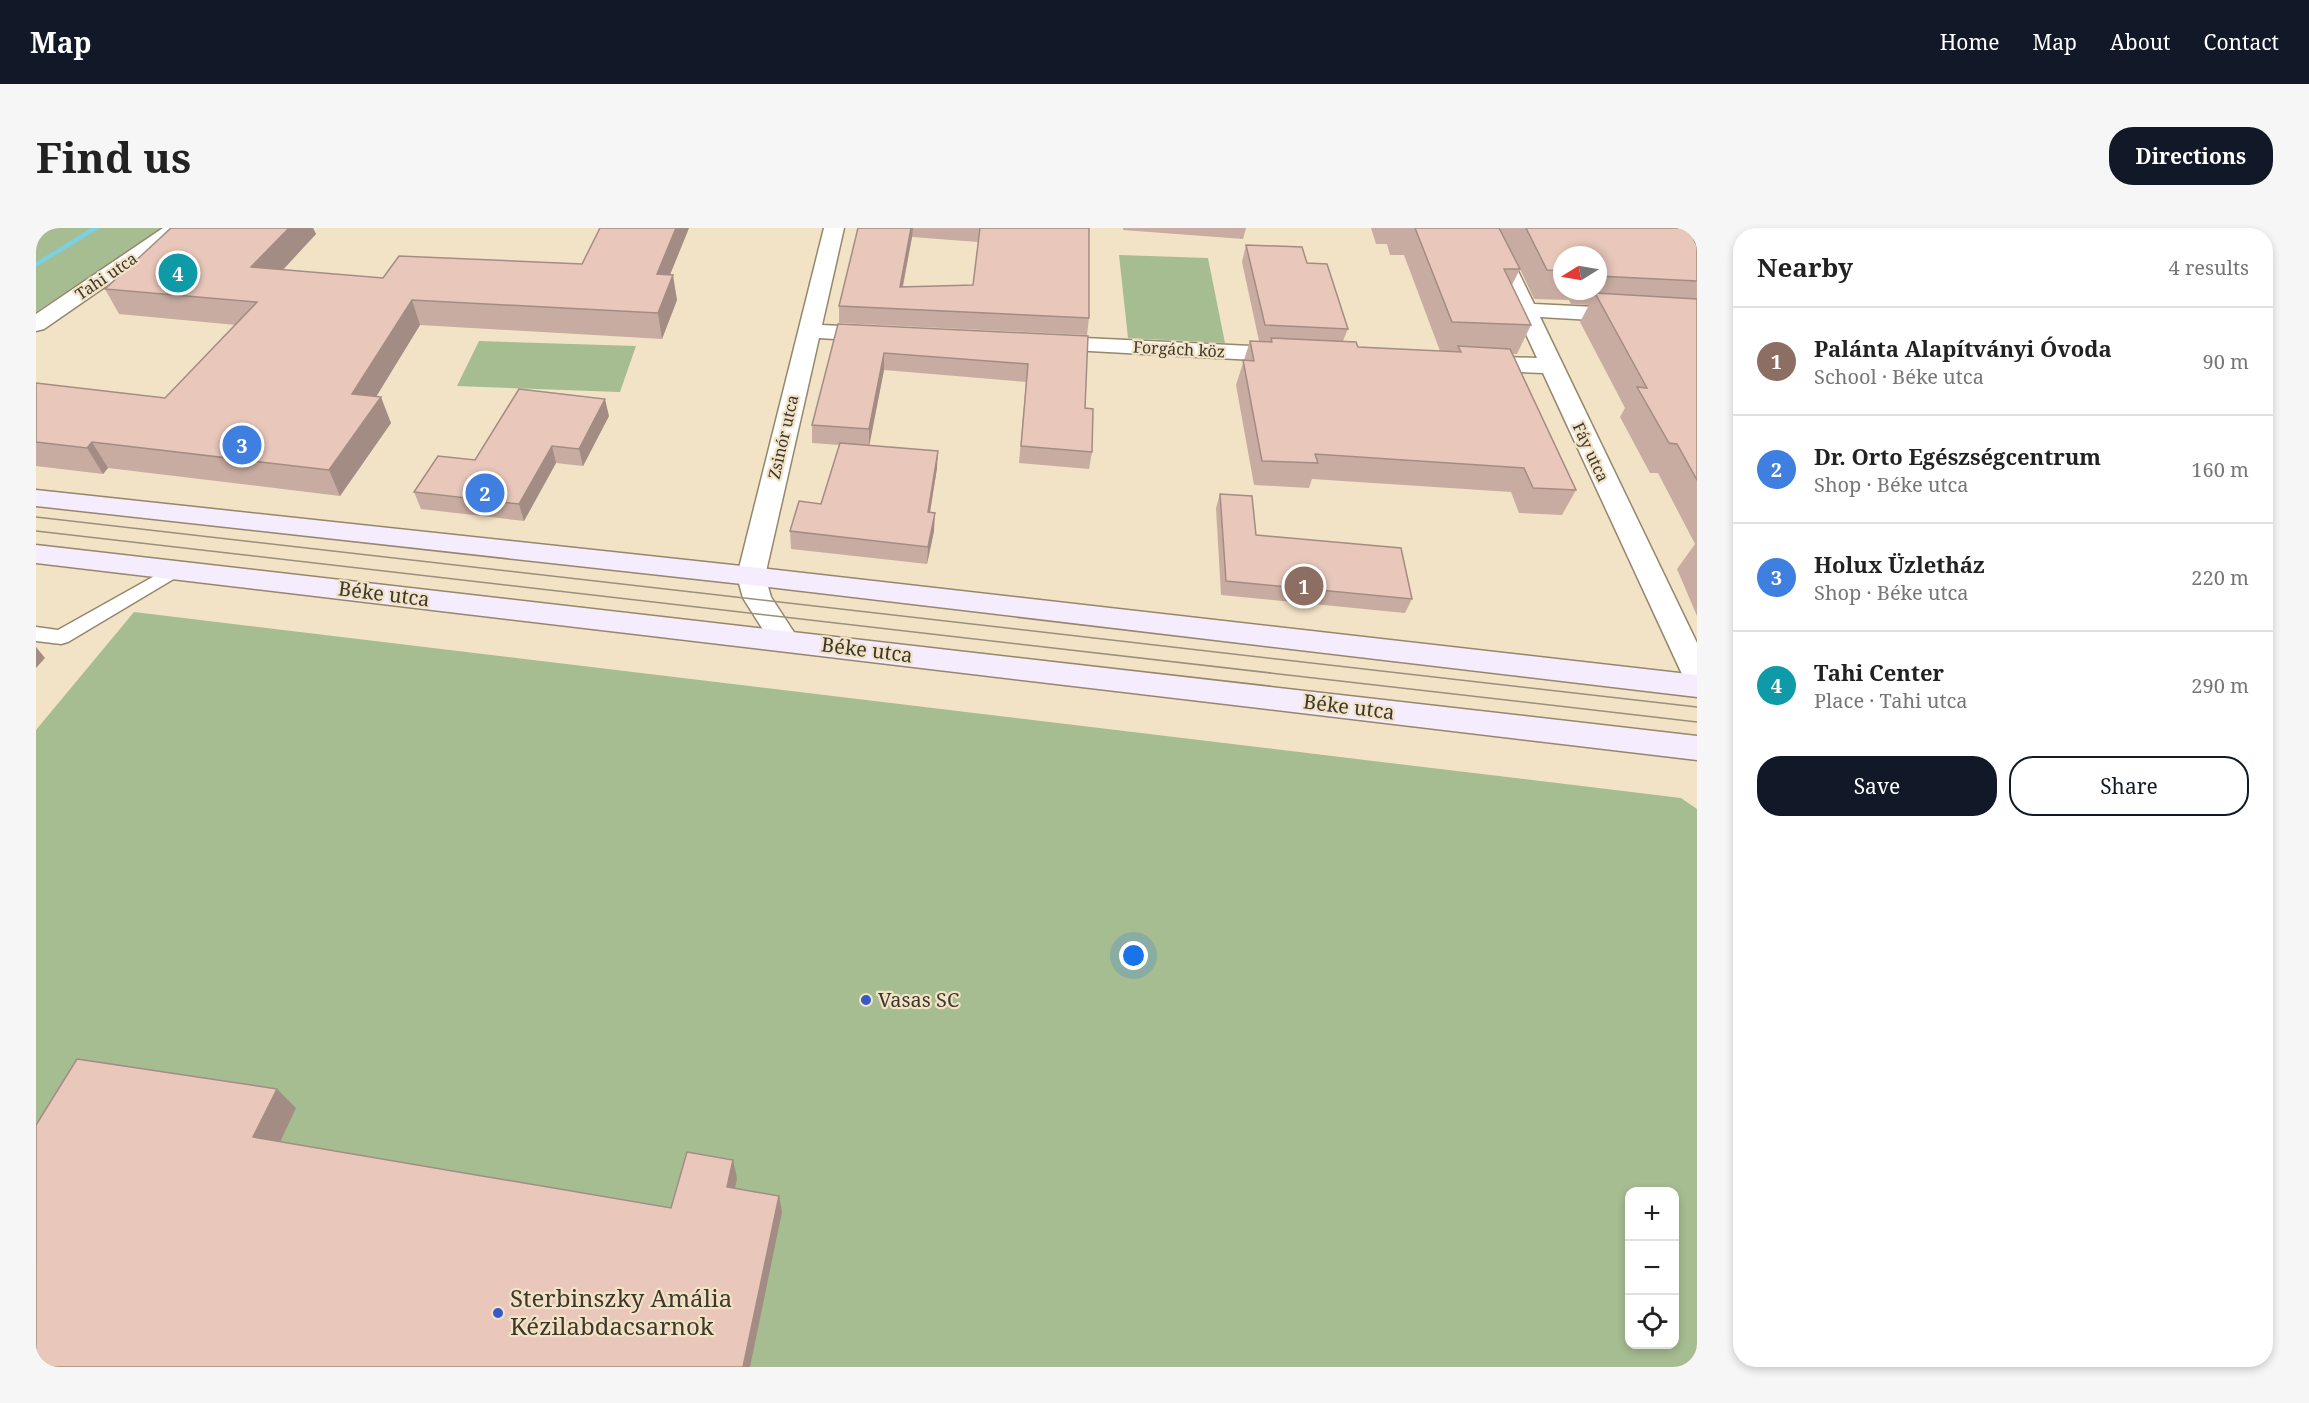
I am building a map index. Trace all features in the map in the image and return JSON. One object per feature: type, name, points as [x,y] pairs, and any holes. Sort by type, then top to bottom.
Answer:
[{"type":"main road","points":[[36,498],[751,576],[1697,686]]},
{"type":"main road","name":"Béke utca","points":[[36,554],[1697,748]]},
{"type":"street","name":"Tahi utca","points":[[36,324],[177,228]]},
{"type":"street","name":"Zsinór utca","points":[[751,576],[834,228]]},
{"type":"street","name":"Fáy utca","points":[[1488,228],[1697,674]]},
{"type":"street","points":[[1526,310],[1697,319]]},
{"type":"street","points":[[808,331],[900,336]]},
{"type":"street","name":"Forgách köz","points":[[1027,342],[1312,356]]},
{"type":"street","points":[[1456,362],[1551,366]]},
{"type":"street","points":[[751,576],[757,598],[784,640]]},
{"type":"lane","points":[[36,634],[61,637],[176,570]]},
{"type":"green space","points":[[36,228],[164,228],[36,312]]},
{"type":"green space","points":[[1119,255],[1208,258],[1225,343],[1128,338]]},
{"type":"green space","points":[[479,341],[636,346],[620,392],[457,386]]},
{"type":"green space","name":"Vasas SC","points":[[134,612],[1681,798],[1697,809],[1697,1367],[36,1367],[36,730]]},
{"type":"building","points":[[171,228],[289,228],[251,267],[383,278],[399,256],[582,264],[600,228],[676,228],[657,274],[673,275],[658,313],[412,300],[352,394],[381,397],[329,470],[92,442],[87,448],[36,442],[36,383],[165,398],[257,302],[105,289]]},
{"type":"building","points":[[858,228],[911,228],[900,287],[973,285],[980,228],[1089,228],[1089,318],[839,306]]},
{"type":"building","points":[[1415,228],[1499,228],[1520,269],[1504,269],[1531,325],[1452,322]]},
{"type":"building","points":[[1526,228],[1697,228],[1694,240],[1697,246],[1697,281],[1607,276],[1607,246],[1553,246],[1553,270],[1547,270]]},
{"type":"building","points":[[1246,245],[1302,247],[1307,263],[1327,264],[1348,329],[1265,325]]},
{"type":"building","points":[[1607,294],[1697,299],[1697,480],[1677,444],[1669,443],[1637,387],[1647,388],[1599,300],[1607,300]]},
{"type":"building","points":[[838,324],[1088,336],[1085,408],[1093,409],[1092,452],[1021,446],[1028,364],[884,353],[869,429],[812,425]]},
{"type":"building","points":[[1271,338],[1356,342],[1358,347],[1461,352],[1458,346],[1510,349],[1576,490],[1533,488],[1524,468],[1315,454],[1318,463],[1262,461],[1243,360],[1254,361],[1250,341],[1272,342]]},
{"type":"building","points":[[519,389],[605,399],[579,449],[552,446],[519,504],[414,492],[438,456],[475,460]]},
{"type":"building","points":[[840,443],[938,451],[928,512],[935,513],[928,547],[790,531],[799,501],[821,504]]},
{"type":"building","points":[[1220,494],[1252,496],[1256,535],[1401,548],[1412,599],[1226,581]]},
{"type":"building","points":[[77,1059],[277,1089],[253,1137],[671,1208],[687,1152],[733,1160],[727,1187],[779,1196],[743,1367],[36,1367],[36,1125]]},
{"type":"waterway","points":[[36,265],[96,228]]},
{"type":"tram line","points":[[36,517],[1697,707]]},
{"type":"tram line","points":[[36,531],[1697,722]]},
{"type":"place","name":"Tahi Center","points":[[178,273]]},
{"type":"place","name":"Holux Üzletház","points":[[242,445]]},
{"type":"place","name":"Dr. Orto Egészségcentrum","points":[[485,493]]},
{"type":"place","name":"Palánta Alapítványi Óvoda","points":[[1304,586]]},
{"type":"place","name":"Vasas SC","points":[[866,1000]]},
{"type":"place","name":"Sterbinszky Amália Kézilabdacsarnok","points":[[498,1313]]}]
